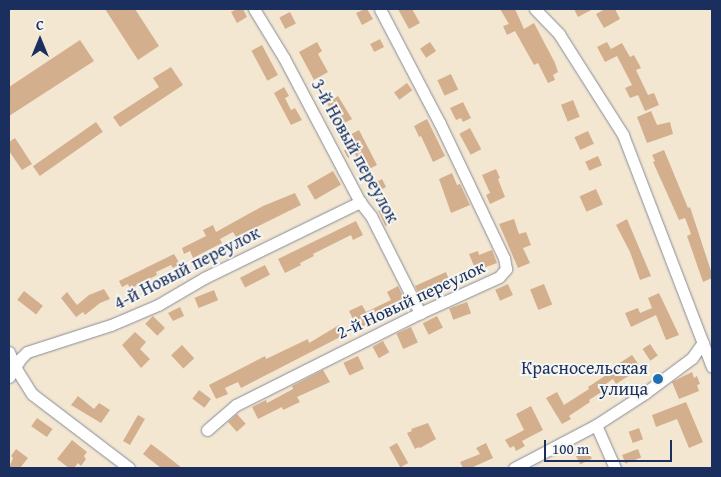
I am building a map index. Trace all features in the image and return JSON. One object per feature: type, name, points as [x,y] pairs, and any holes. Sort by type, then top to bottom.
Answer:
[{"type":"street","name":"3-й Новый переулок","points":[[254,9],[284,58],[360,202],[371,216],[420,313]]},
{"type":"street","name":"2-й Новый переулок","points":[[208,430],[236,404],[420,313],[499,278],[504,274],[506,264],[438,122],[380,9]]},
{"type":"street","points":[[540,11],[559,34],[622,135],[712,367]]},
{"type":"street","name":"4-й Новый переулок","points":[[12,372],[28,352],[111,325],[158,305],[204,278],[360,202]]},
{"type":"street","points":[[514,468],[596,425],[645,393],[692,358],[703,342]]},
{"type":"street","points":[[9,352],[12,372],[32,394],[129,468]]},
{"type":"street","points":[[596,425],[615,468]]},
{"type":"building","points":[[105,9],[135,9],[159,46],[138,60]]},
{"type":"building","points":[[243,9],[247,17],[237,23],[231,12]]},
{"type":"building","points":[[367,9],[373,19],[362,25],[356,13]]},
{"type":"building","points":[[398,9],[412,9],[420,23],[409,29]]},
{"type":"building","points":[[500,9],[515,9],[524,29],[534,23],[555,63],[558,72],[553,75],[555,80],[548,83],[538,63],[534,65],[515,31],[507,35],[503,26],[509,24]]},
{"type":"building","points":[[574,9],[593,9],[578,17]]},
{"type":"building","points":[[605,9],[615,9],[620,19],[604,28],[596,14]]},
{"type":"building","points":[[290,12],[296,24],[285,29],[279,17]]},
{"type":"building","points":[[380,39],[384,47],[374,52],[370,44]]},
{"type":"building","points":[[80,40],[94,61],[9,116],[9,87]]},
{"type":"building","points":[[317,42],[322,51],[318,54],[328,72],[314,80],[299,52]]},
{"type":"building","points":[[430,42],[436,51],[426,58],[420,49]]},
{"type":"building","points":[[607,42],[611,49],[622,43],[630,57],[634,55],[641,68],[636,70],[648,95],[654,93],[659,105],[645,111],[638,95],[630,98],[625,88],[632,85],[617,56],[605,62],[597,47]]},
{"type":"building","points":[[262,45],[278,75],[267,81],[251,51]]},
{"type":"building","points":[[171,67],[183,85],[120,127],[113,117],[159,87],[153,78]]},
{"type":"building","points":[[451,74],[458,89],[445,96],[437,80]]},
{"type":"building","points":[[407,83],[412,90],[399,100],[394,92]]},
{"type":"building","points":[[284,87],[289,96],[285,98],[291,110],[295,108],[302,120],[291,125],[274,93]]},
{"type":"building","points":[[338,96],[352,119],[339,126],[327,103]]},
{"type":"building","points":[[573,100],[580,117],[568,122],[561,105]]},
{"type":"building","points":[[463,102],[471,118],[463,122],[461,118],[456,120],[450,108]]},
{"type":"building","points":[[651,111],[657,125],[670,122],[673,134],[647,143],[637,117]]},
{"type":"building","points":[[427,119],[445,156],[433,162],[421,136],[419,137],[414,126]]},
{"type":"building","points":[[96,122],[103,132],[40,176],[33,166]]},
{"type":"building","points":[[470,128],[481,149],[471,155],[459,134]]},
{"type":"building","points":[[359,130],[377,165],[365,171],[355,154],[348,158],[343,149],[350,145],[346,137]]},
{"type":"building","points":[[588,131],[594,144],[580,150],[574,137]]},
{"type":"building","points":[[15,138],[32,164],[22,170],[9,151],[9,142]]},
{"type":"building","points":[[664,150],[688,208],[690,207],[712,274],[712,278],[703,282],[687,236],[691,234],[685,218],[679,220],[653,162],[655,161],[652,155]]},
{"type":"building","points":[[598,156],[602,165],[589,171],[585,162]]},
{"type":"building","points":[[496,169],[505,197],[490,204],[486,195],[490,193],[482,175]]},
{"type":"building","points":[[333,171],[341,185],[315,200],[307,186]]},
{"type":"building","points":[[452,173],[457,185],[460,184],[470,205],[451,213],[439,179]]},
{"type":"building","points":[[382,179],[386,187],[375,192],[371,184]]},
{"type":"building","points":[[596,189],[603,205],[586,212],[580,196]]},
{"type":"building","points":[[295,193],[301,205],[236,237],[233,232],[220,239],[222,243],[193,258],[190,251],[184,254],[182,248],[206,236],[203,230],[213,225],[216,232],[263,206]]},
{"type":"building","points":[[390,205],[397,220],[385,226],[378,210]]},
{"type":"building","points":[[514,219],[519,234],[526,232],[531,245],[523,248],[530,263],[518,268],[499,224]]},
{"type":"building","points":[[627,219],[651,276],[640,280],[630,252],[616,225]]},
{"type":"building","points":[[356,221],[363,235],[353,240],[351,235],[313,254],[314,256],[300,263],[301,265],[285,273],[278,259]]},
{"type":"building","points":[[492,250],[497,263],[481,269],[479,264],[474,266],[469,254],[478,251],[479,255]]},
{"type":"building","points":[[174,254],[180,264],[173,268],[171,265],[156,272],[157,275],[130,289],[128,284],[122,287],[119,281]]},
{"type":"building","points":[[265,265],[270,275],[245,288],[240,278]]},
{"type":"building","points":[[446,272],[451,285],[439,290],[436,285],[424,291],[426,295],[420,297],[415,286]]},
{"type":"building","points":[[508,284],[513,295],[500,301],[495,290]]},
{"type":"building","points":[[544,284],[552,304],[538,310],[530,290]]},
{"type":"building","points":[[398,286],[407,304],[358,329],[349,311],[362,305],[366,312],[391,300],[387,292]]},
{"type":"building","points":[[104,289],[110,299],[100,303],[85,315],[83,312],[76,317],[61,298],[67,292],[77,305],[89,295]]},
{"type":"building","points":[[214,290],[218,300],[199,308],[195,298]]},
{"type":"building","points":[[24,291],[43,306],[36,314],[17,300]]},
{"type":"building","points":[[659,293],[679,335],[666,340],[656,315],[631,327],[625,313],[638,308],[640,313],[652,308],[648,298]]},
{"type":"building","points":[[467,302],[471,313],[453,320],[449,308]]},
{"type":"building","points":[[180,307],[184,316],[173,321],[168,313]]},
{"type":"building","points":[[153,316],[165,328],[157,336],[145,324]]},
{"type":"building","points":[[437,316],[443,328],[429,335],[423,323]]},
{"type":"building","points":[[339,325],[344,335],[241,388],[238,382],[225,388],[228,394],[216,399],[209,385],[265,356],[266,359],[308,339],[309,343]]},
{"type":"building","points":[[411,327],[418,343],[403,349],[396,334]]},
{"type":"building","points":[[135,332],[146,342],[140,349],[150,359],[141,368],[122,345]]},
{"type":"building","points":[[383,341],[389,352],[379,358],[373,347]]},
{"type":"building","points":[[650,344],[658,356],[650,361],[643,349]]},
{"type":"building","points":[[182,345],[194,358],[183,368],[171,355]]},
{"type":"building","points":[[632,355],[641,368],[616,384],[613,379],[600,388],[603,391],[569,416],[571,419],[562,424],[546,398],[557,392],[564,405],[589,389],[588,387],[620,366],[618,364]]},
{"type":"building","points":[[358,356],[364,369],[349,375],[343,363]]},
{"type":"building","points":[[323,370],[330,382],[297,397],[300,402],[283,410],[282,407],[258,419],[252,407],[266,400],[267,403],[293,389],[292,386]]},
{"type":"building","points":[[692,372],[694,378],[697,376],[700,384],[697,385],[699,391],[679,399],[672,382]]},
{"type":"building","points":[[199,390],[211,399],[204,408],[192,399]]},
{"type":"building","points":[[78,396],[94,409],[99,403],[110,410],[101,423],[71,405]]},
{"type":"building","points":[[686,402],[703,442],[689,448],[677,419],[656,427],[652,415]]},
{"type":"building","points":[[531,406],[543,430],[522,441],[525,446],[516,451],[514,446],[510,448],[505,440],[524,430],[516,414]]},
{"type":"building","points":[[237,414],[246,424],[237,432],[228,422]]},
{"type":"building","points":[[138,415],[145,419],[130,445],[123,441]]},
{"type":"building","points":[[37,418],[53,429],[47,437],[31,426]]},
{"type":"building","points":[[428,423],[436,439],[415,449],[407,433],[412,431],[411,429]]},
{"type":"building","points":[[639,428],[643,439],[633,443],[629,432]]},
{"type":"building","points":[[72,440],[87,452],[84,456],[86,459],[81,466],[78,463],[74,468],[69,468],[57,459]]},
{"type":"building","points":[[397,443],[408,463],[400,467],[389,447]]},
{"type":"building","points":[[486,443],[493,458],[471,468],[463,468],[460,462],[480,454],[476,448]]},
{"type":"building","points":[[151,444],[182,468],[161,468],[143,454]]},
{"type":"building","points":[[586,447],[592,459],[580,464],[574,453]]},
{"type":"building","points":[[16,449],[28,458],[20,468],[9,468],[13,458],[11,456]]},
{"type":"building","points":[[638,449],[641,457],[625,463],[622,455]]},
{"type":"place","name":"Красносельская улица","points":[[658,379]]}]
